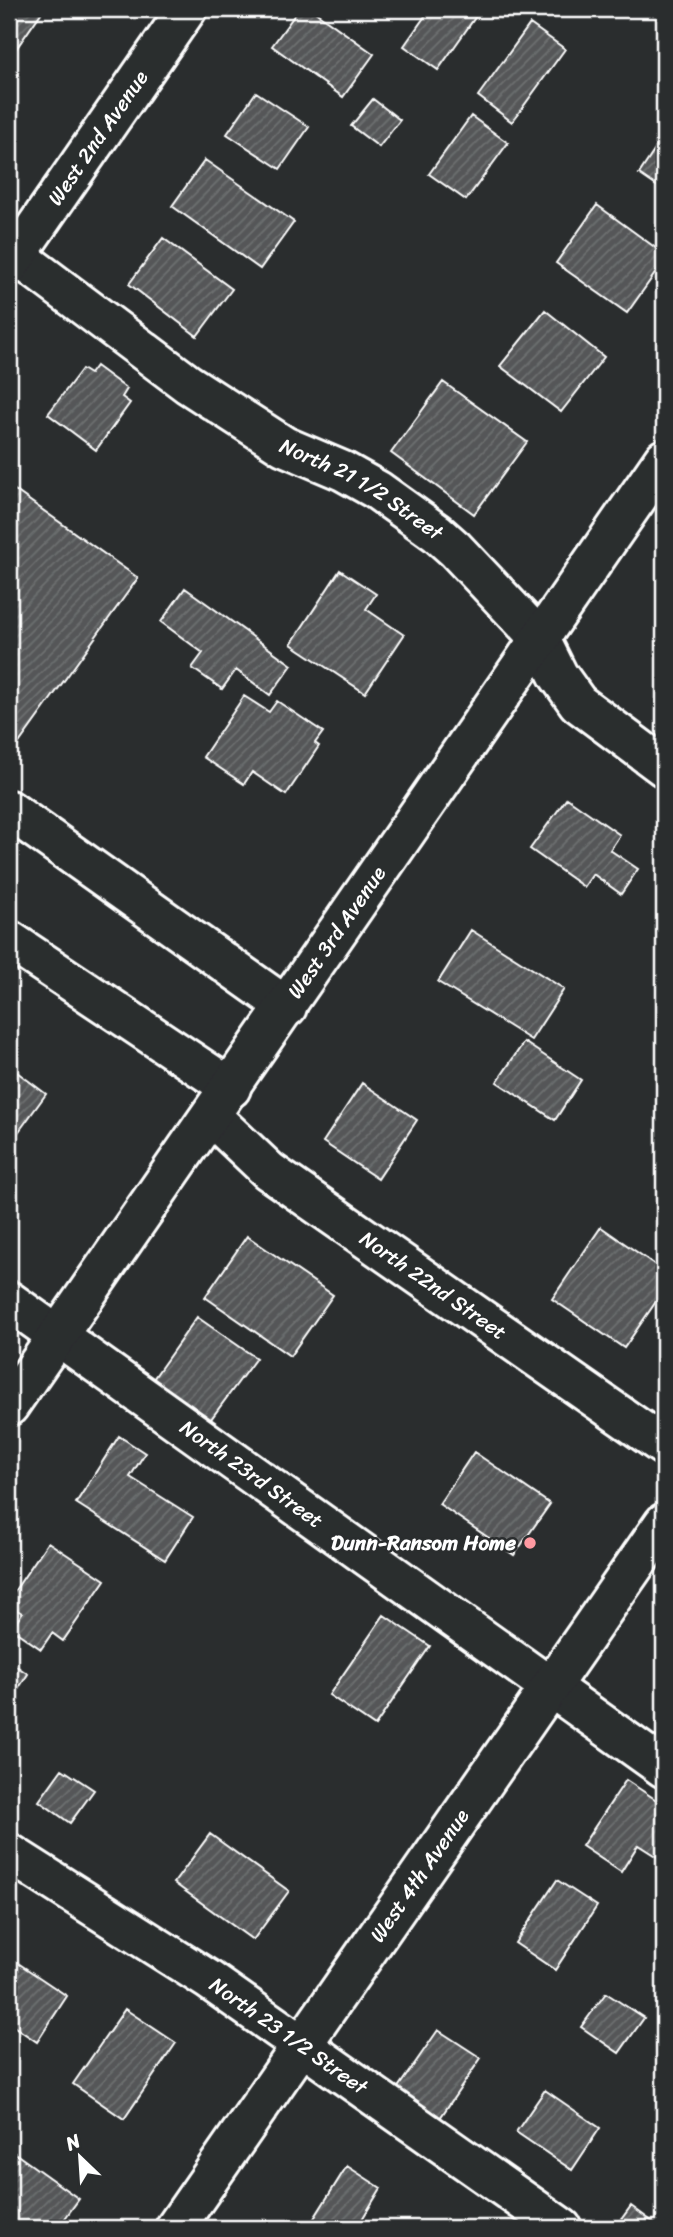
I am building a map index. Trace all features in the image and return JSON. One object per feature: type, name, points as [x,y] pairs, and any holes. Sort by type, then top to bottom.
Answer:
[{"type":"street","name":"West 2nd Avenue","points":[[12,260],[187,9]]},
{"type":"street","name":"North 21 1/2 Street","points":[[12,260],[198,391],[284,446],[343,471],[377,490],[437,533],[455,548],[540,639],[558,676],[578,703],[664,767]]},
{"type":"street","name":"West 3rd Avenue","points":[[9,1406],[664,459]]},
{"type":"street","points":[[9,810],[287,1007]]},
{"type":"street","name":"North 22nd Street","points":[[9,940],[221,1102],[268,1171],[664,1446]]},
{"type":"street","name":"North 23rd Street","points":[[9,1301],[664,1768]]},
{"type":"street","name":"West 4th Avenue","points":[[175,2228],[664,1523]]},
{"type":"street","name":"North 23 1/2 Street","points":[[9,1853],[209,1980],[562,2228]]},
{"type":"building","points":[[9,9],[34,9],[41,13],[9,59]]},
{"type":"building","points":[[299,9],[311,9],[374,54],[343,97],[272,46]]},
{"type":"building","points":[[430,9],[481,9],[438,70],[404,46]]},
{"type":"building","points":[[530,24],[565,49],[512,122],[478,96]]},
{"type":"building","points":[[256,92],[309,127],[280,169],[227,134]]},
{"type":"building","points":[[373,99],[400,120],[379,147],[351,126]]},
{"type":"building","points":[[471,116],[508,143],[466,200],[429,174]]},
{"type":"building","points":[[664,136],[664,191],[639,174]]},
{"type":"building","points":[[205,160],[294,222],[260,269],[172,206]]},
{"type":"building","points":[[597,205],[664,254],[664,261],[627,313],[556,263]]},
{"type":"building","points":[[163,238],[232,289],[197,336],[129,284]]},
{"type":"building","points":[[545,310],[604,357],[561,412],[500,366]]},
{"type":"building","points":[[96,366],[127,389],[122,397],[130,403],[96,450],[48,414],[82,369],[90,374]]},
{"type":"building","points":[[443,382],[527,442],[474,514],[391,453]]},
{"type":"building","points":[[9,486],[138,578],[14,750],[9,746]]},
{"type":"building","points":[[340,570],[376,594],[366,609],[404,635],[365,693],[291,644]]},
{"type":"building","points":[[185,588],[292,665],[270,695],[236,670],[222,689],[192,668],[203,653],[161,622]]},
{"type":"building","points":[[244,696],[269,712],[277,701],[323,732],[315,743],[319,746],[286,795],[252,772],[244,784],[203,757]]},
{"type":"building","points":[[567,798],[620,835],[610,850],[638,869],[621,894],[593,874],[584,887],[530,849]]},
{"type":"building","points":[[471,930],[564,989],[531,1040],[438,982]]},
{"type":"building","points":[[524,1042],[581,1080],[555,1120],[497,1082]]},
{"type":"building","points":[[9,1066],[46,1094],[9,1145]]},
{"type":"building","points":[[362,1083],[417,1120],[378,1179],[323,1142]]},
{"type":"building","points":[[601,1227],[664,1271],[664,1290],[624,1348],[552,1299]]},
{"type":"building","points":[[247,1236],[333,1295],[290,1356],[205,1297]]},
{"type":"building","points":[[197,1317],[256,1358],[208,1423],[151,1382]]},
{"type":"building","points":[[119,1436],[145,1453],[130,1477],[193,1517],[165,1560],[76,1503]]},
{"type":"building","points":[[474,1452],[550,1504],[514,1555],[439,1504]]},
{"type":"building","points":[[48,1542],[105,1580],[63,1641],[52,1633],[41,1649],[12,1629],[22,1613],[9,1605],[9,1599]]},
{"type":"building","points":[[384,1615],[430,1646],[375,1726],[329,1695]]},
{"type":"building","points":[[9,1661],[28,1674],[9,1703]]},
{"type":"building","points":[[62,1769],[94,1790],[70,1823],[39,1801]]},
{"type":"building","points":[[626,1780],[664,1805],[664,1847],[657,1857],[638,1845],[621,1872],[582,1846]]},
{"type":"building","points":[[210,1834],[289,1891],[253,1940],[174,1883]]},
{"type":"building","points":[[557,1880],[597,1906],[555,1970],[515,1943]]},
{"type":"building","points":[[9,1957],[67,1996],[37,2042],[9,2023]]},
{"type":"building","points":[[606,1993],[644,2018],[619,2053],[581,2027]]},
{"type":"building","points":[[125,2009],[176,2043],[124,2119],[73,2084]]},
{"type":"building","points":[[438,2030],[481,2058],[440,2118],[397,2089]]},
{"type":"building","points":[[545,2090],[600,2128],[572,2170],[516,2132]]},
{"type":"building","points":[[9,2149],[79,2199],[58,2228],[9,2228]]},
{"type":"building","points":[[347,2166],[381,2188],[361,2221],[372,2228],[308,2228]]},
{"type":"building","points":[[631,2206],[661,2228],[615,2228]]},
{"type":"place","name":"Dunn-Ransom Home","points":[[530,1543]]}]
